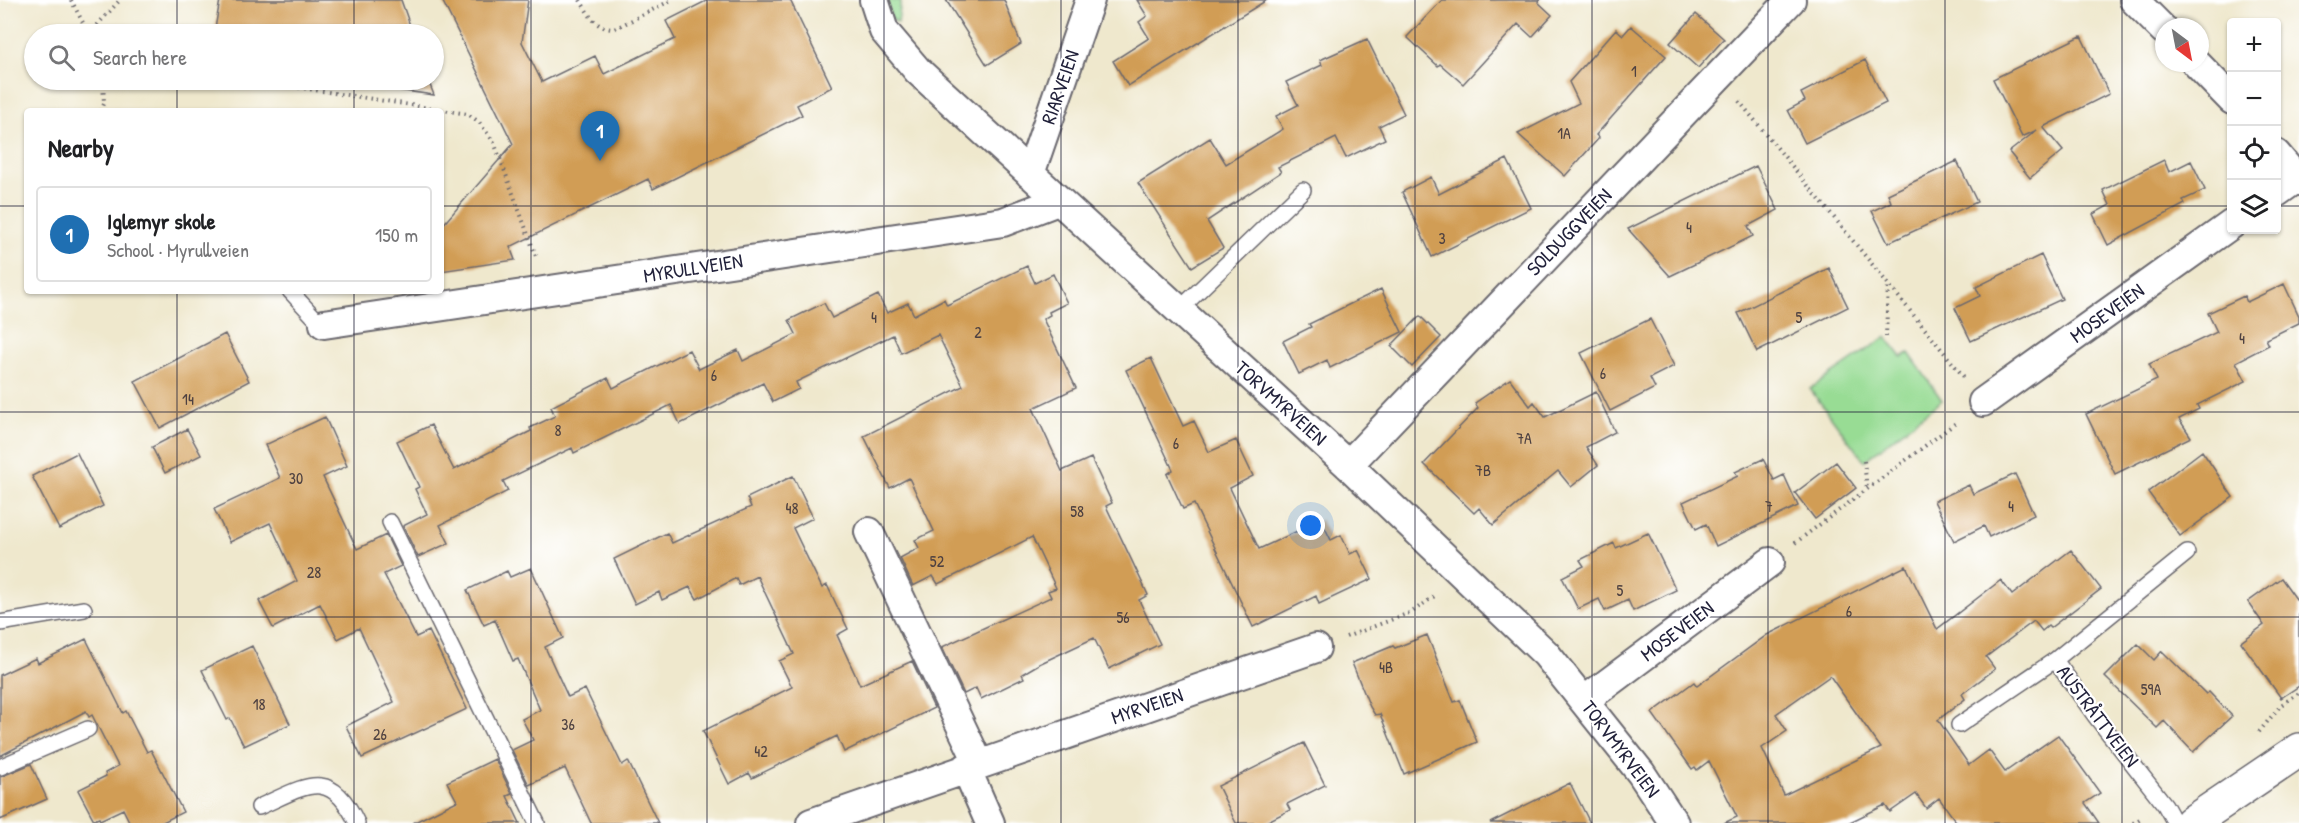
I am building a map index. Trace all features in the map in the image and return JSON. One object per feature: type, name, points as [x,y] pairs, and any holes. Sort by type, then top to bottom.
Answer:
[{"type":"main road","points":[[2191,823],[2299,750]]},
{"type":"street","name":"TORVMYRVEIEN","points":[[874,0],[884,31],[895,47],[1058,201],[1180,309],[1348,465],[1546,654],[1641,773],[1674,823]]},
{"type":"street","name":"RIARVEIEN","points":[[1030,174],[1090,0]]},
{"type":"street","name":"SOLDUGGVEIEN","points":[[1348,465],[1717,75],[1791,0]]},
{"type":"street","points":[[2134,0],[2155,21]]},
{"type":"street","points":[[2205,72],[2227,95]]},
{"type":"street","points":[[2281,163],[2291,184]]},
{"type":"street","name":"MYRULLVEIEN","points":[[324,324],[1003,222],[1058,201]]},
{"type":"street","name":"MOSEVEIEN","points":[[1983,402],[2227,228]]},
{"type":"street","points":[[868,532],[972,766],[990,823]]},
{"type":"street","name":"MOSEVEIEN","points":[[1585,700],[1770,562]]},
{"type":"street","name":"MYRVEIEN","points":[[811,823],[1316,648]]},
{"type":"lane","points":[[1180,309],[1303,189]]},
{"type":"lane","points":[[293,294],[315,318],[324,324]]},
{"type":"lane","points":[[390,522],[537,823]]},
{"type":"lane","name":"AUSTRÅTTVEIEN","points":[[2175,823],[2165,805],[2055,660],[2187,553]]},
{"type":"lane","points":[[0,622],[84,609]]},
{"type":"lane","points":[[1959,726],[2055,660]]},
{"type":"lane","points":[[0,767],[88,729]]},
{"type":"lane","points":[[259,807],[291,792],[323,786],[340,794],[357,823]]},
{"type":"path","points":[[71,0],[84,24]]},
{"type":"path","points":[[98,24],[120,0]]},
{"type":"path","points":[[580,0],[597,24],[604,29],[614,29],[672,0]]},
{"type":"path","points":[[1717,75],[1888,282],[1983,402],[1770,562]]},
{"type":"path","points":[[102,108],[104,90]]},
{"type":"path","points":[[315,90],[430,108]]},
{"type":"path","points":[[444,110],[468,114],[479,122],[494,141],[549,290]]},
{"type":"path","points":[[1886,337],[1888,282]]},
{"type":"path","points":[[1864,461],[1867,490]]},
{"type":"path","points":[[1316,648],[1412,612],[1464,576]]},
{"type":"green space","points":[[887,0],[901,0],[898,23],[891,19]]},
{"type":"green space","points":[[1886,337],[1902,357],[1909,353],[1942,400],[1864,461],[1810,389]]},
{"type":"building","points":[[220,0],[401,0],[409,24],[216,24]]},
{"type":"building","points":[[442,0],[528,0],[522,42],[542,82],[595,56],[604,74],[675,39],[666,21],[708,0],[790,0],[832,87],[797,105],[802,115],[653,189],[648,179],[510,247],[515,260],[444,271],[444,224],[513,144]]},
{"type":"building","points":[[946,0],[1004,0],[1021,44],[987,65]]},
{"type":"building","points":[[1137,0],[1267,0],[1128,86],[1113,61],[1149,38],[1139,22],[1147,16]]},
{"type":"building","points":[[1442,0],[1540,0],[1538,2],[1552,15],[1532,37],[1518,24],[1463,84],[1440,64],[1438,66],[1407,37]]},
{"type":"building","points":[[1696,14],[1724,39],[1698,68],[1670,43]]},
{"type":"building","points":[[1631,26],[1666,56],[1596,135],[1599,138],[1565,176],[1518,134],[1579,103],[1569,82],[1616,29],[1623,35]]},
{"type":"building","points":[[2081,36],[2109,94],[2043,127],[2063,151],[2030,178],[2009,152],[2037,130],[2022,137],[1993,79]]},
{"type":"building","points":[[1367,39],[1404,114],[1379,126],[1385,139],[1346,158],[1336,138],[1278,167],[1281,172],[1207,221],[1223,248],[1192,267],[1138,183],[1210,138],[1226,164],[1283,129],[1276,116],[1298,105],[1286,82],[1322,65],[1320,60]]},
{"type":"building","points":[[1865,60],[1886,103],[1805,143],[1788,110],[1805,101],[1801,93]]},
{"type":"building","points":[[398,90],[432,90],[434,95]]},
{"type":"building","points":[[1507,159],[1531,208],[1432,257],[1402,192],[1431,177],[1439,194]]},
{"type":"building","points":[[2164,160],[2169,172],[2191,161],[2205,190],[2183,200],[2185,204],[2108,245],[2093,214],[2110,205],[2103,190]]},
{"type":"building","points":[[1957,161],[1977,202],[1888,243],[1872,211],[1891,202],[1888,194]]},
{"type":"building","points":[[1756,166],[1778,210],[1748,226],[1753,236],[1670,276],[1628,229]]},
{"type":"building","points":[[2041,255],[2062,299],[1971,341],[1955,308],[1980,296],[1976,287]]},
{"type":"building","points":[[1027,266],[1035,283],[1053,274],[1067,303],[1049,312],[1050,315],[1043,319],[1076,388],[1033,408],[1062,471],[1091,458],[1112,503],[1106,506],[1148,595],[1139,600],[1160,644],[1109,669],[1094,638],[1039,664],[1022,674],[1024,678],[981,699],[976,688],[964,694],[942,647],[1051,597],[1048,591],[1056,588],[1032,537],[938,584],[933,576],[913,586],[900,558],[919,548],[915,540],[934,531],[909,478],[890,488],[864,436],[963,386],[938,335],[901,353],[893,335],[796,382],[799,389],[773,402],[763,383],[680,424],[671,405],[574,453],[572,448],[503,481],[508,491],[440,525],[449,543],[418,557],[403,526],[427,514],[415,489],[419,487],[397,441],[431,425],[454,470],[531,431],[530,428],[555,416],[551,407],[608,378],[613,388],[689,350],[699,369],[738,350],[743,361],[796,334],[789,320],[824,303],[832,318],[878,295],[887,313],[908,303],[914,315],[944,299],[947,305]]},
{"type":"building","points":[[1829,268],[1848,307],[1757,352],[1738,313]]},
{"type":"building","points":[[2284,284],[2299,316],[2299,323],[2266,339],[2269,345],[2236,362],[2246,381],[2197,405],[2199,409],[2179,419],[2191,437],[2115,474],[2086,414],[2157,380],[2149,364],[2217,332],[2208,313],[2244,296],[2247,302]]},
{"type":"building","points":[[1381,289],[1402,332],[1330,368],[1327,360],[1299,374],[1283,341],[1311,327],[1309,324]]},
{"type":"building","points":[[1420,316],[1441,337],[1412,367],[1391,346]]},
{"type":"building","points":[[1650,319],[1674,366],[1650,378],[1655,388],[1610,411],[1581,353]]},
{"type":"building","points":[[225,334],[249,381],[160,428],[135,381]]},
{"type":"building","points":[[1151,358],[1183,426],[1194,421],[1209,452],[1236,440],[1253,476],[1230,488],[1259,549],[1321,520],[1331,540],[1341,535],[1350,554],[1358,550],[1372,579],[1319,604],[1316,596],[1253,627],[1194,504],[1183,509],[1167,474],[1173,470],[1126,370]]},
{"type":"building","points":[[1510,379],[1530,406],[1534,402],[1545,417],[1596,392],[1615,432],[1586,447],[1598,465],[1571,487],[1558,471],[1493,525],[1479,508],[1474,513],[1424,464],[1478,408],[1475,403]]},
{"type":"building","points":[[325,417],[347,466],[323,477],[357,549],[386,535],[401,566],[384,574],[416,637],[429,631],[467,709],[362,758],[346,726],[394,702],[359,628],[338,639],[320,604],[273,628],[259,601],[297,581],[270,523],[230,542],[214,509],[280,478],[265,445]]},
{"type":"building","points":[[187,429],[201,455],[165,473],[152,447]]},
{"type":"building","points":[[2202,451],[2233,497],[2180,536],[2148,492]]},
{"type":"building","points":[[77,453],[103,506],[59,529],[32,476]]},
{"type":"building","points":[[1763,459],[1774,480],[1784,475],[1798,506],[1716,546],[1706,524],[1696,529],[1683,502],[1738,476],[1735,472]]},
{"type":"building","points":[[1836,462],[1856,488],[1815,519],[1795,493]]},
{"type":"building","points":[[2015,474],[2034,515],[1989,537],[1984,526],[1954,541],[1934,501],[1969,485],[1973,494]]},
{"type":"building","points":[[793,476],[813,518],[793,528],[822,588],[827,585],[848,629],[837,635],[860,685],[912,661],[934,708],[844,752],[837,736],[752,778],[749,773],[729,784],[703,731],[792,687],[779,661],[794,654],[757,576],[739,585],[736,578],[697,599],[690,587],[662,600],[659,592],[635,604],[614,559],[667,533],[672,543],[751,507],[747,498]]},
{"type":"building","points":[[1648,533],[1676,590],[1633,611],[1628,600],[1605,611],[1599,599],[1578,609],[1562,577],[1584,566],[1580,560],[1614,543],[1616,548]]},
{"type":"building","points":[[2071,550],[2101,589],[2050,628],[2048,626],[2042,631],[2034,621],[1986,657],[1995,669],[1962,694],[1965,699],[1938,720],[1969,765],[1989,750],[2005,772],[2058,735],[2100,793],[2085,803],[2099,823],[1957,823],[1939,798],[1926,808],[1916,794],[1890,812],[1885,805],[1848,823],[1724,823],[1737,817],[1709,761],[1697,770],[1695,767],[1692,769],[1652,713],[1694,682],[1697,686],[1767,635],[1906,566],[1937,629],[2001,580],[2012,595]],"holes":[[[1830,676],[1881,748],[1784,795],[1762,748],[1787,731],[1776,714]]]},
{"type":"building","points":[[531,568],[563,638],[545,647],[568,697],[585,689],[622,765],[628,761],[658,823],[591,823],[565,768],[529,785],[512,750],[533,740],[522,719],[540,710],[518,659],[513,661],[495,620],[484,625],[467,590],[507,571],[510,577]]},
{"type":"building","points":[[2281,578],[2299,603],[2299,686],[2281,698],[2241,642],[2264,625],[2248,602]]},
{"type":"building","points":[[1427,635],[1454,702],[1460,700],[1477,742],[1404,774],[1380,714],[1375,715],[1370,707],[1352,663]]},
{"type":"building","points":[[86,639],[123,713],[126,711],[147,752],[151,750],[183,812],[161,823],[130,823],[123,809],[100,820],[99,818],[94,820],[78,790],[106,776],[105,773],[118,766],[92,715],[89,717],[86,711],[0,756],[0,675],[36,658],[38,663]]},
{"type":"building","points":[[2138,644],[2154,660],[2162,651],[2206,694],[2209,692],[2232,716],[2193,752],[2164,721],[2157,728],[2105,677]]},
{"type":"building","points":[[252,646],[290,724],[244,746],[230,718],[227,720],[202,670]]},
{"type":"building","points":[[1304,743],[1325,785],[1287,804],[1290,810],[1264,823],[1236,823],[1218,786]]},
{"type":"building","points":[[495,759],[512,794],[507,796],[520,823],[413,823],[457,801],[447,782]]},
{"type":"building","points":[[31,764],[47,799],[0,820],[0,777]]},
{"type":"building","points":[[1570,783],[1590,823],[1490,823]]},
{"type":"place","name":"Iglemyr skole","points":[[600,161]]}]
